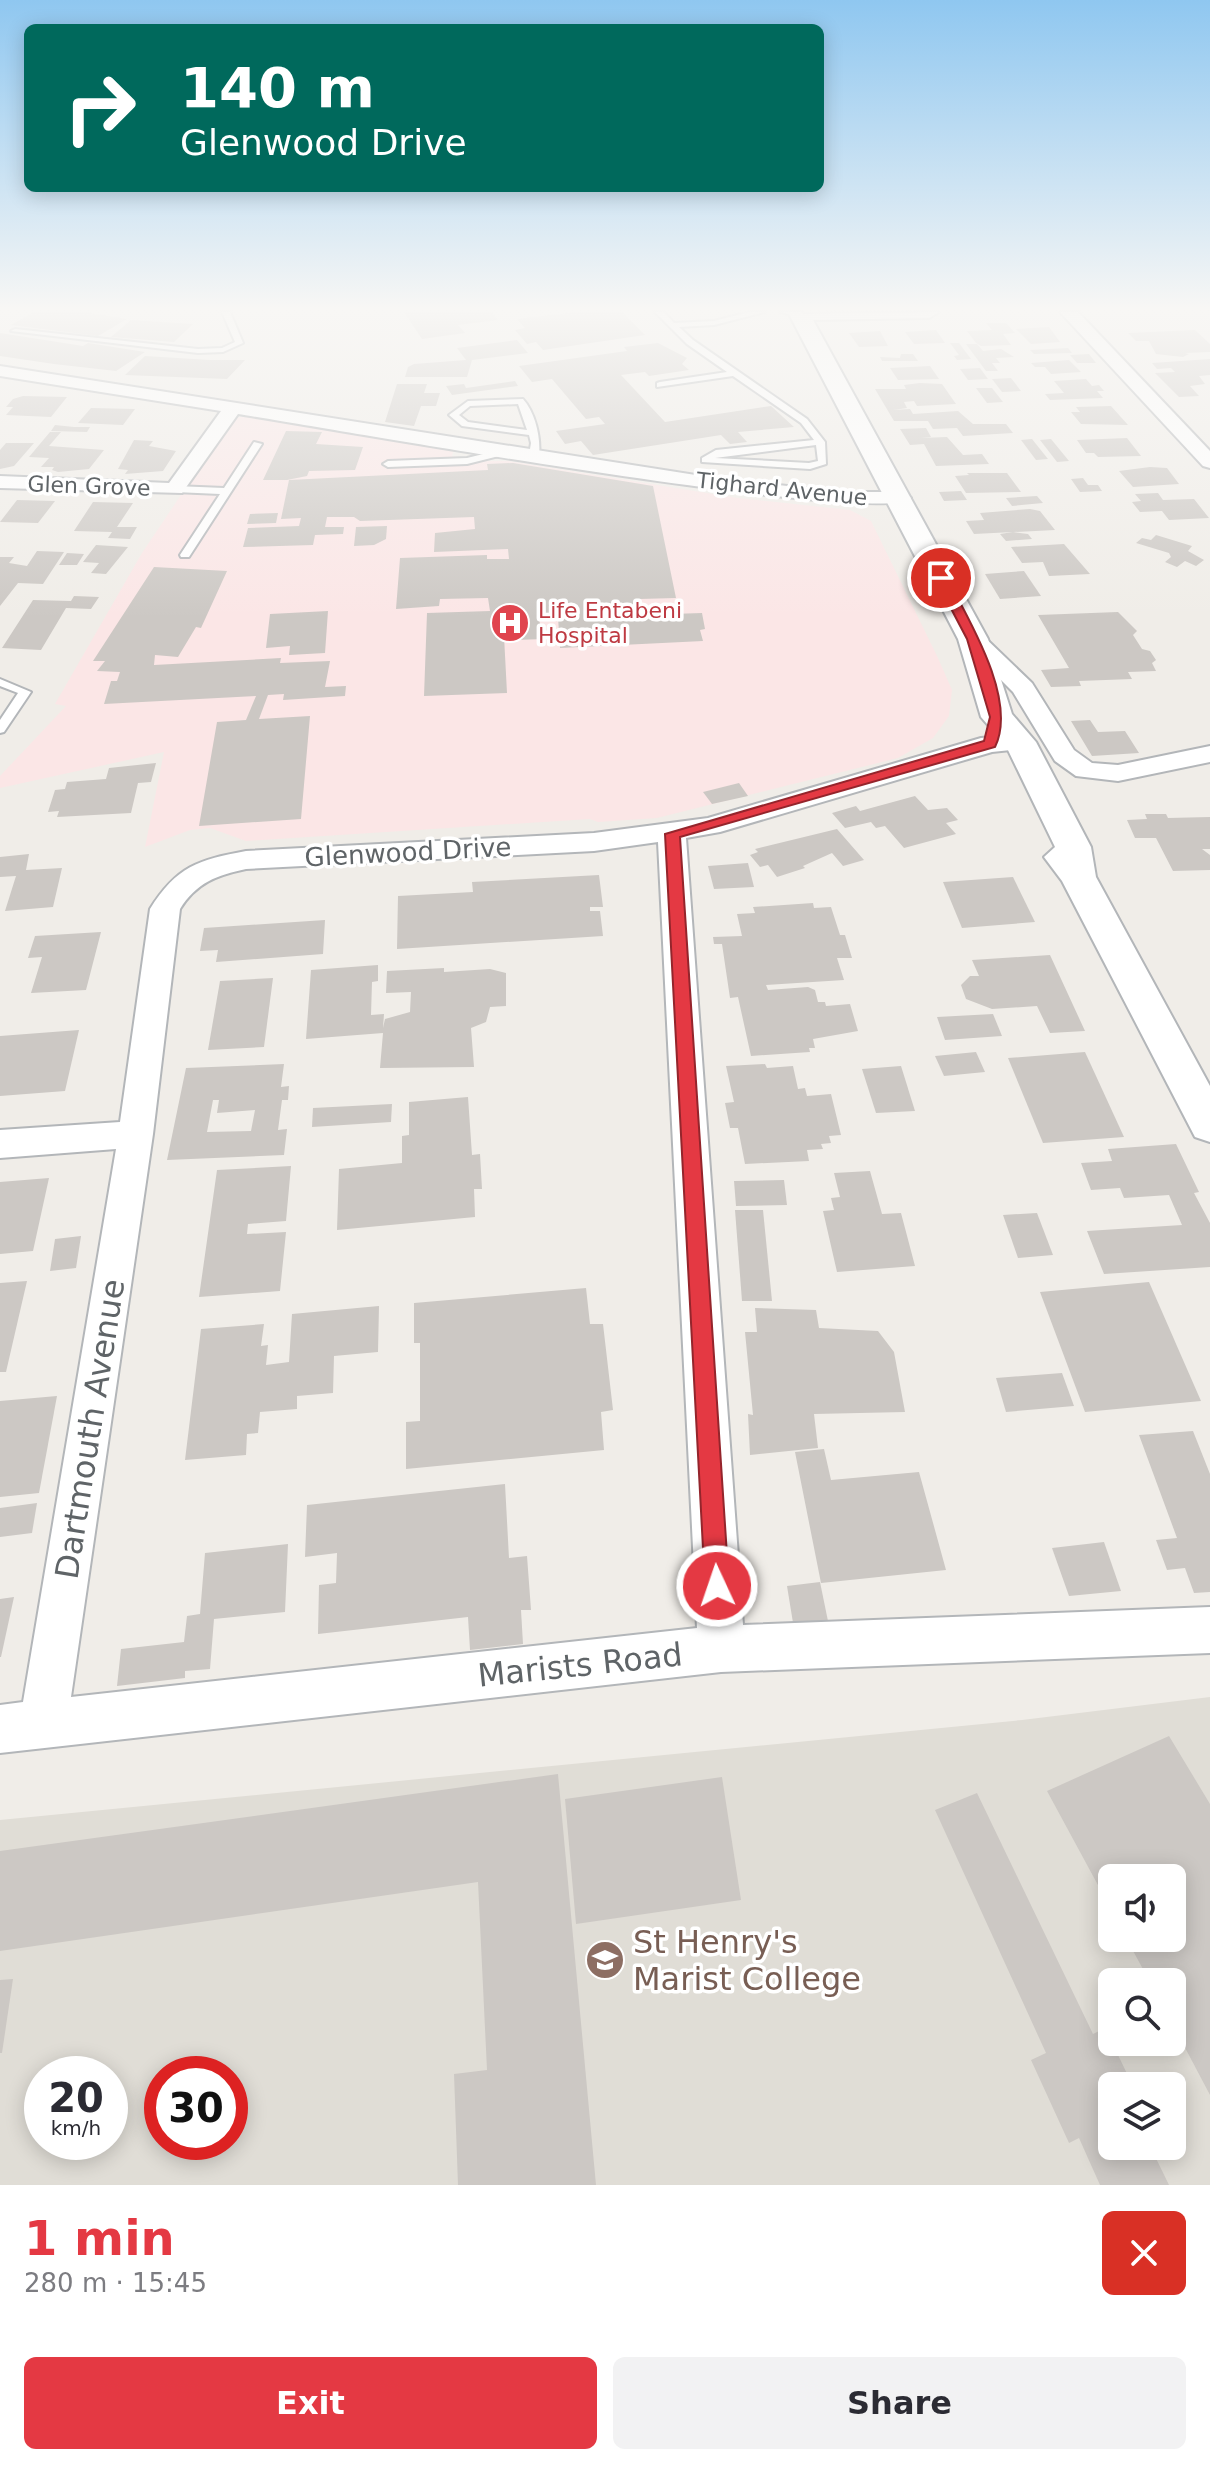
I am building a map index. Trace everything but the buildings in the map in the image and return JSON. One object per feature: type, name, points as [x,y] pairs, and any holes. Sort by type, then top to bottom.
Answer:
[{"type":"street","name":"Glen Grove","points":[[0,482],[175,489],[229,414]]},
{"type":"street","name":"Tighard Avenue","points":[[271,414],[721,485],[843,498],[901,498]]},
{"type":"street","points":[[852,414],[901,498],[973,639],[1002,734],[1056,850],[1078,877],[1210,1125]]},
{"type":"street","points":[[1165,414],[1210,462]]},
{"type":"street","points":[[973,639],[1023,688],[1064,755],[1085,770],[1118,773],[1210,754]]},
{"type":"street","name":"Glenwood Drive","points":[[136,1134],[165,909],[179,884],[210,867],[246,860],[594,842],[672,834],[710,826],[1002,734]]},
{"type":"street","points":[[672,834],[721,1649]]},
{"type":"street","points":[[0,1144],[136,1134]]},
{"type":"street","name":"Dartmouth Avenue","points":[[21,1726],[136,1134]]},
{"type":"street","name":"Marists Road","points":[[21,1726],[721,1649],[1210,1630]]},
{"type":"lane","points":[[454,414],[456,421],[465,424],[532,433]]},
{"type":"lane","points":[[525,414],[532,433],[534,455]]},
{"type":"lane","points":[[794,414],[804,421],[820,442],[823,462],[810,466],[715,463],[704,458],[716,453],[820,442]]},
{"type":"lane","points":[[185,555],[257,444]]},
{"type":"lane","points":[[388,464],[467,461],[508,451]]},
{"type":"lane","points":[[175,489],[227,491]]},
{"type":"lane","points":[[0,682],[25,692],[0,729]]},
{"type":"shaded area","name":"Life Entabeni Hospital","points":[[250,415],[454,448],[452,456],[482,461],[508,461],[738,498],[850,510],[871,521],[938,658],[952,690],[949,716],[933,738],[898,758],[657,818],[598,822],[590,819],[246,841],[210,828],[190,830],[145,847],[164,752],[0,788],[0,776],[66,706],[55,704],[142,553],[232,419]]},
{"type":"shaded area","name":"St Henry's Marist College","points":[[1210,1697],[1210,2185],[0,2185],[0,1820],[1022,1720]]},
{"type":"place","name":"Life Entabeni Hospital","points":[[510,623]]},
{"type":"place","name":"St Henry's Marist College","points":[[605,1960]]},
{"type":"route","points":[[717,1586],[672,834],[710,826],[990,744],[997,717],[973,639],[941,578]]}]
